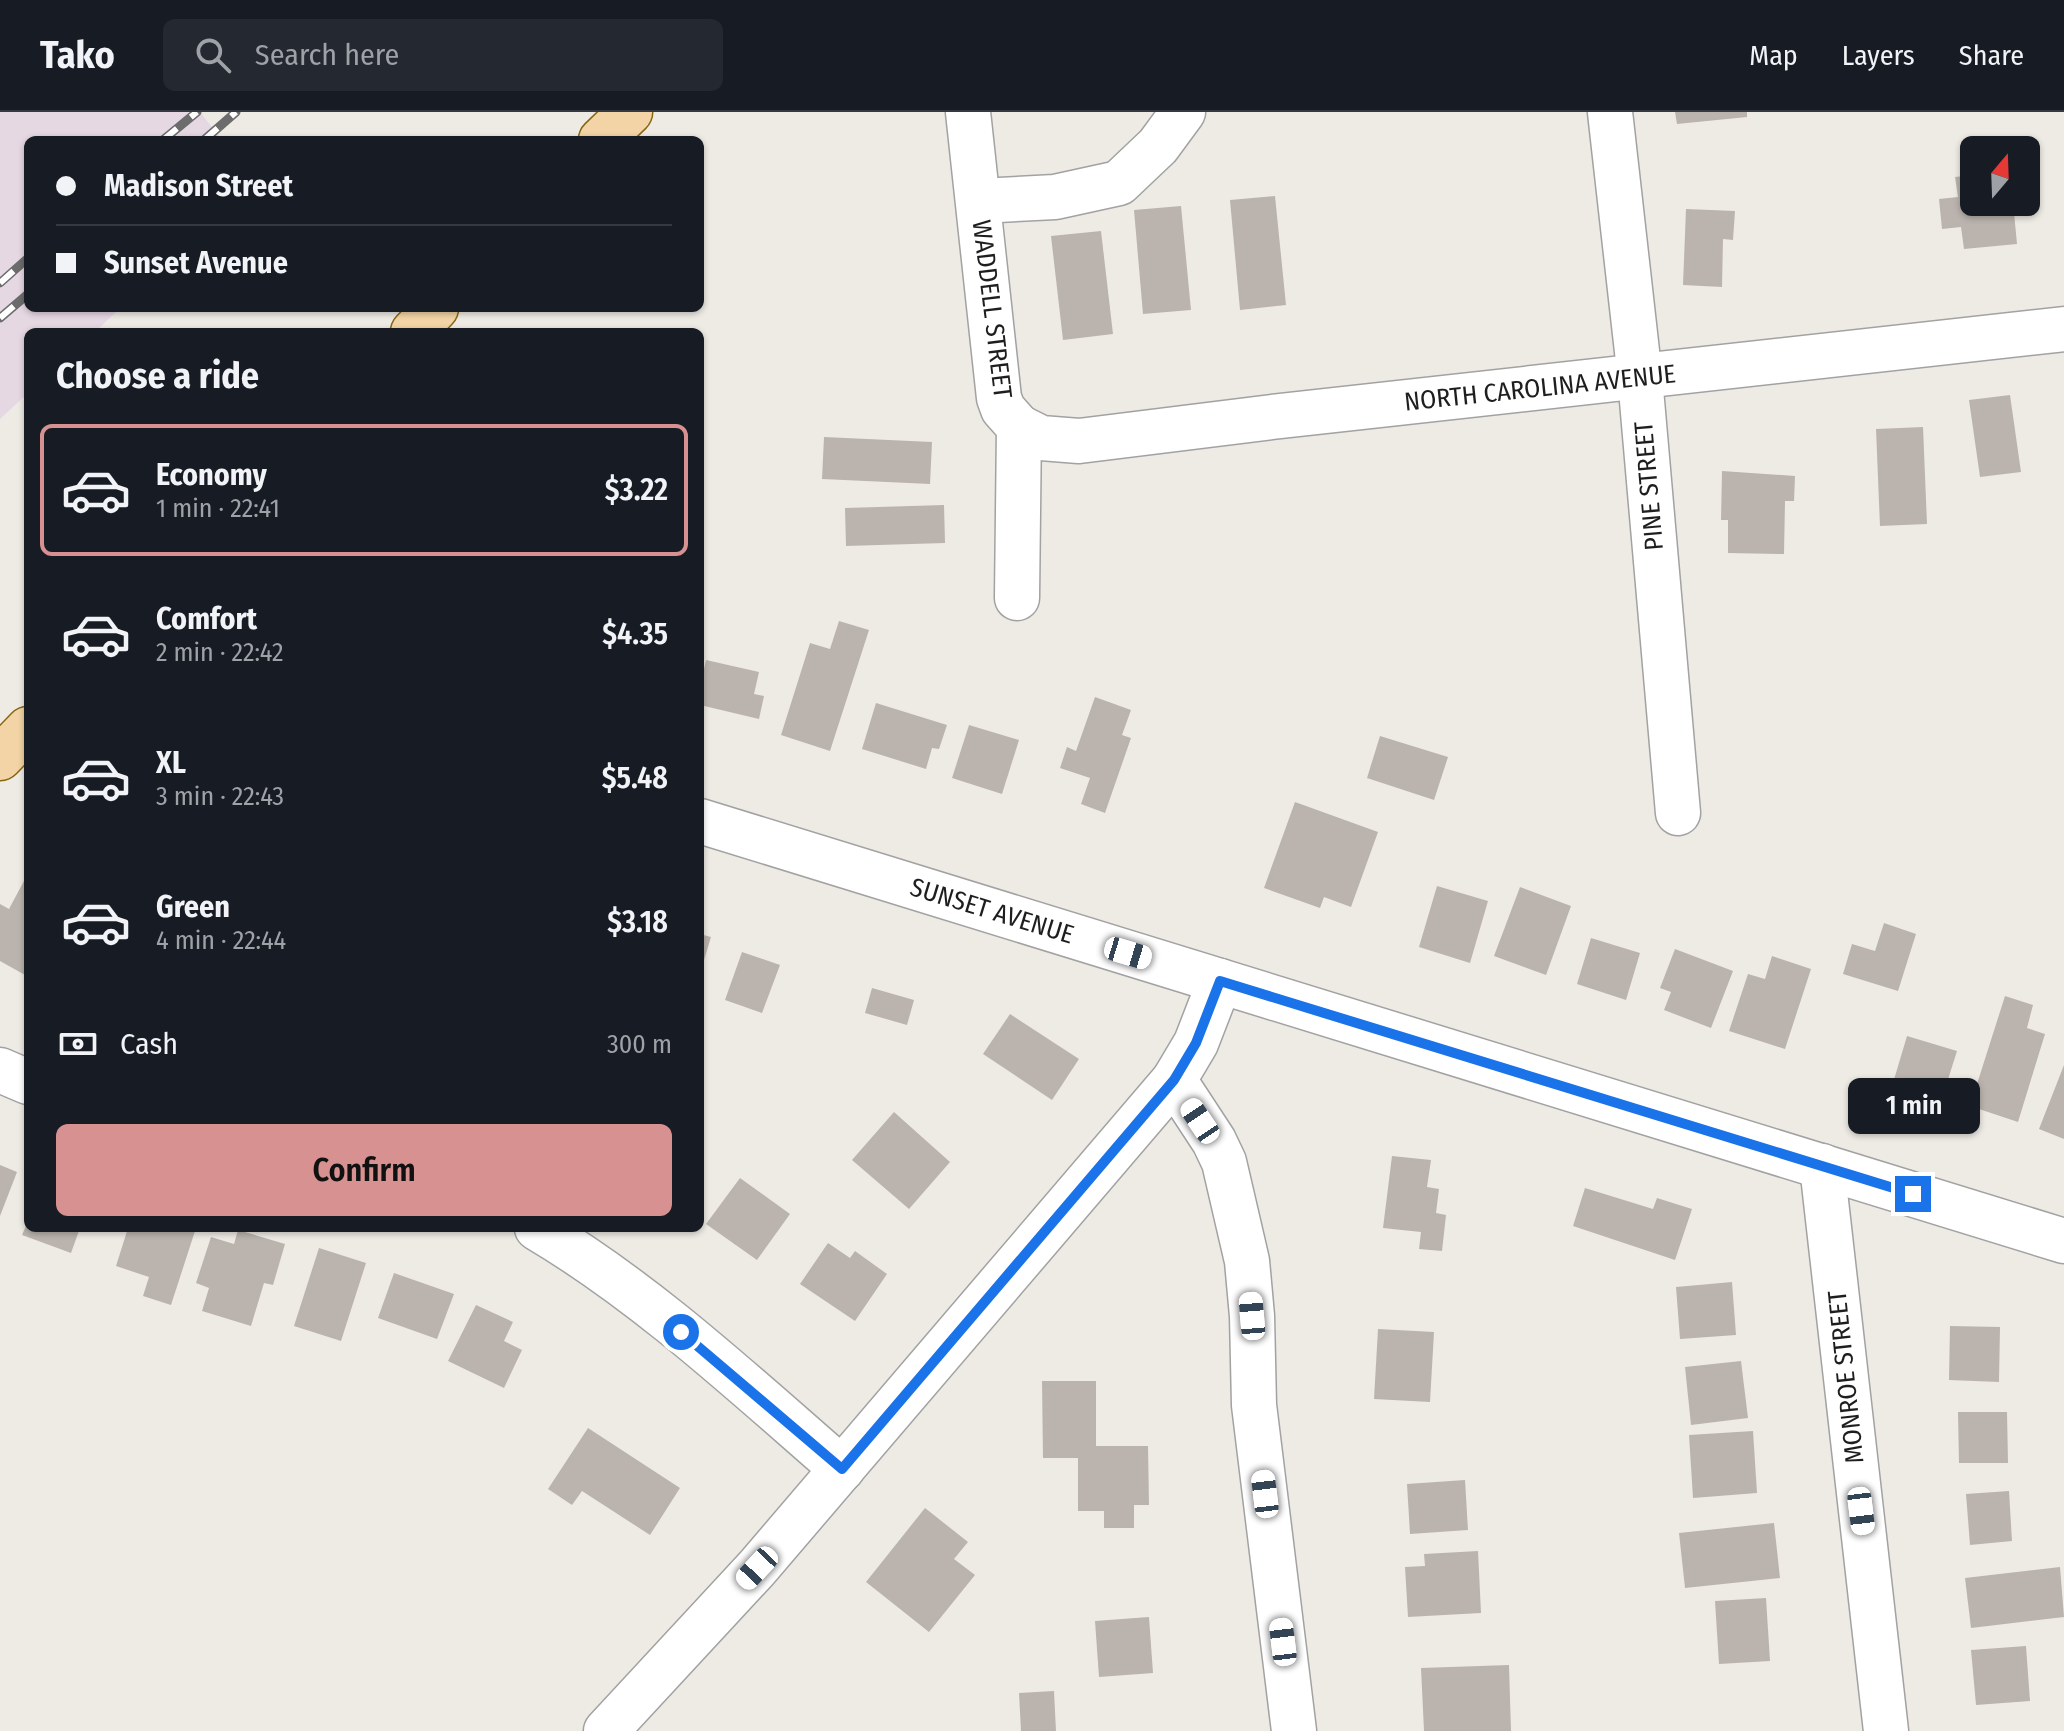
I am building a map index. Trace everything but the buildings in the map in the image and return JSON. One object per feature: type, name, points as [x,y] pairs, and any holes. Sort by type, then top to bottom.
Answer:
[{"type":"main road","points":[[605,136],[630,112]]},
{"type":"main road","points":[[417,328],[432,312]]},
{"type":"main road","points":[[0,758],[24,733]]},
{"type":"street","name":"WADDELL STREET","points":[[968,112],[999,398],[1003,409],[1019,427],[1017,598]]},
{"type":"street","points":[[979,201],[1055,197],[1119,183],[1158,146],[1183,112]]},
{"type":"street","name":"PINE STREET","points":[[1610,112],[1640,378],[1678,813]]},
{"type":"street","name":"NORTH CAROLINA AVENUE","points":[[1019,427],[1041,438],[1079,441],[2064,329]]},
{"type":"street","name":"SUNSET AVENUE","points":[[704,822],[2064,1241]]},
{"type":"street","points":[[606,1731],[757,1568],[1174,1080],[1196,1043],[1220,981]]},
{"type":"street","points":[[0,1070],[24,1080]]},
{"type":"street","points":[[1174,1080],[1224,1162],[1247,1261],[1254,1405],[1294,1731]]},
{"type":"street","name":"MONROE STREET","points":[[1822,1166],[1886,1731]]},
{"type":"street","points":[[544,1232],[620,1284],[721,1365],[842,1469]]},
{"type":"shaded area","points":[[0,112],[200,112],[219,136],[24,136],[24,312],[116,312],[99,328],[24,328],[24,397],[0,419]]},
{"type":"railway","points":[[168,136],[197,112]]},
{"type":"railway","points":[[209,136],[236,112]]},
{"type":"railway","points":[[0,283],[24,262]]},
{"type":"railway","points":[[0,318],[24,297]]},
{"type":"route","points":[[681,1332],[842,1469],[1174,1080],[1196,1043],[1220,981],[1913,1194]]}]
